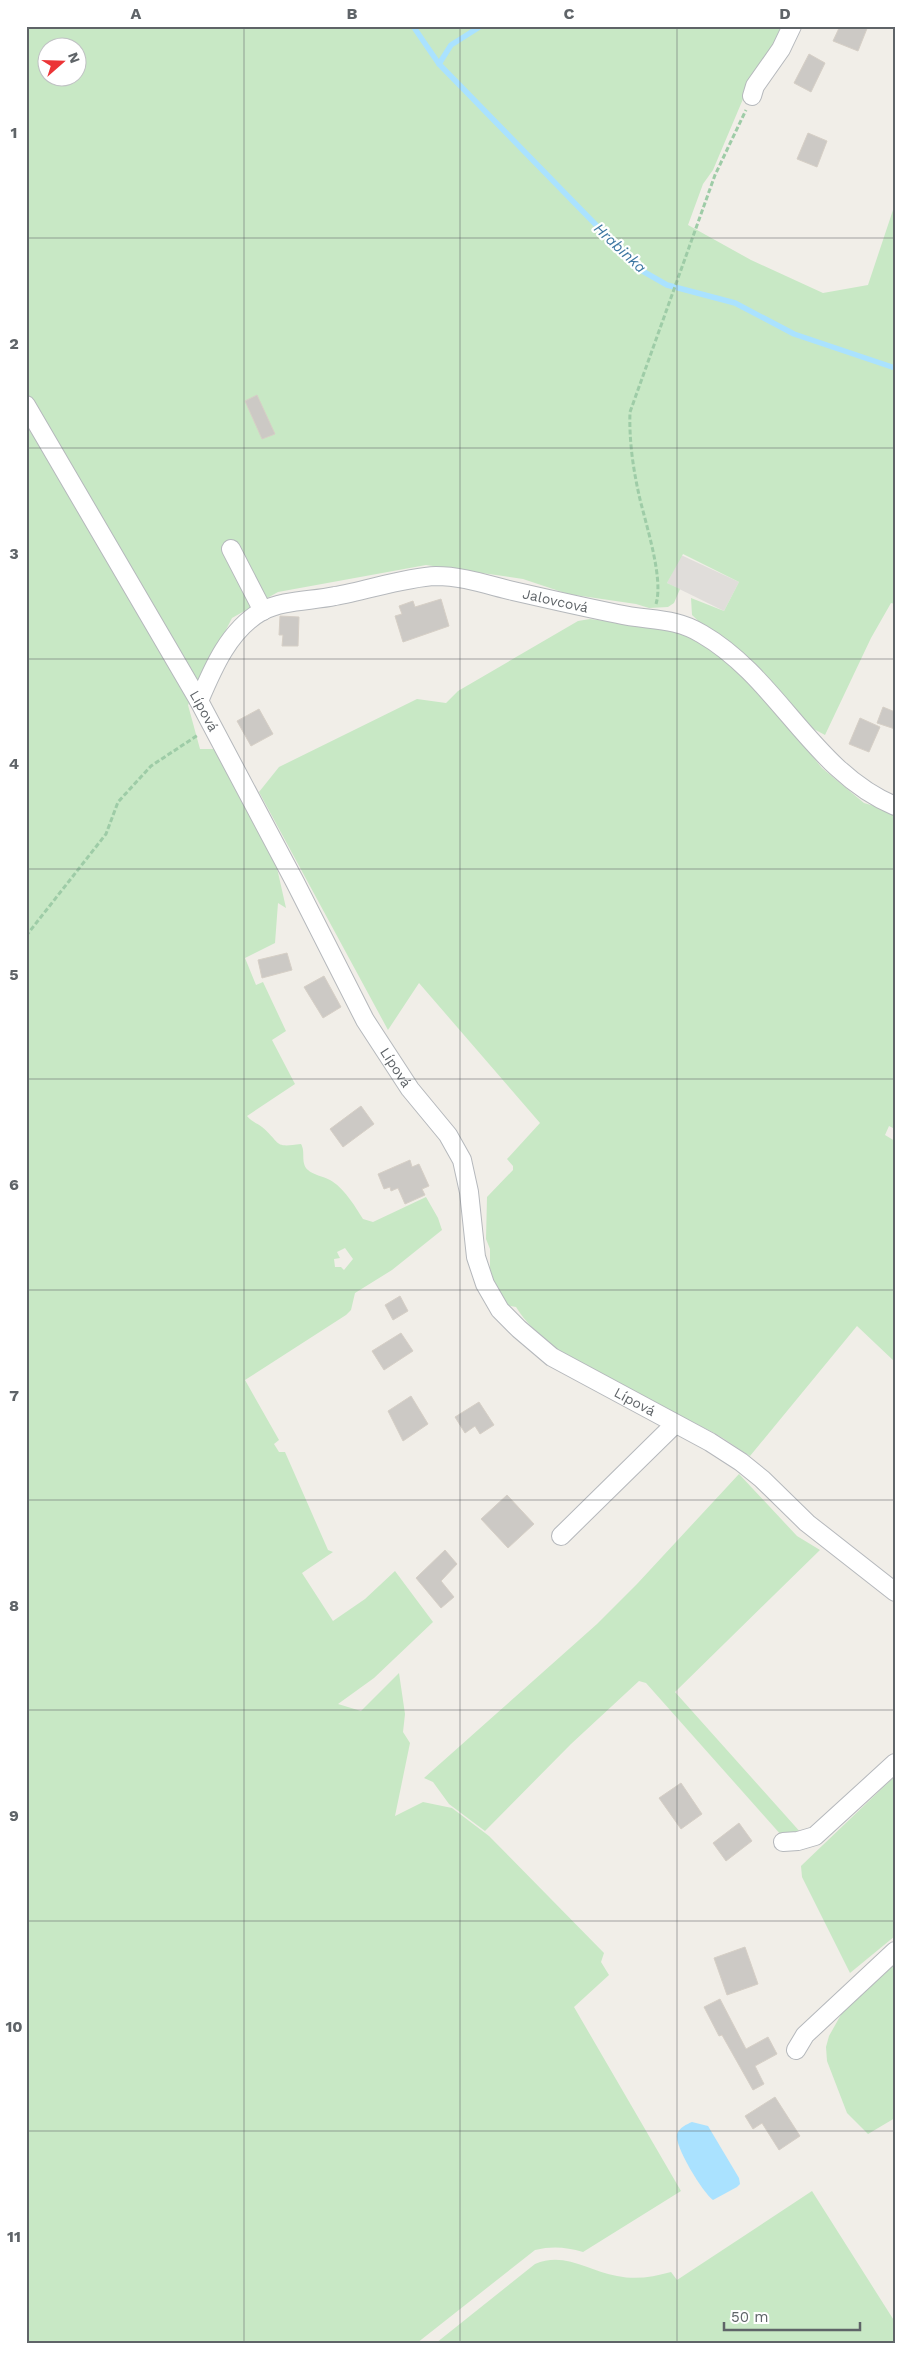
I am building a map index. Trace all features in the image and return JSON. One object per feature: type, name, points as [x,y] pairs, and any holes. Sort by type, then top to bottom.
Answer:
[{"type":"street","points":[[752,96],[755,86],[781,49],[792,26]]},
{"type":"street","name":"Lípová","points":[[26,405],[199,701],[211,727],[295,882],[365,1020],[410,1089],[448,1135],[462,1160],[469,1192],[476,1257],[485,1284],[500,1310],[519,1329],[552,1356],[710,1442],[741,1462],[762,1479],[807,1523],[895,1592]]},
{"type":"street","points":[[231,549],[263,611]]},
{"type":"street","name":"Jalovcová","points":[[199,701],[218,658],[232,639],[263,611],[280,605],[333,597],[418,578],[435,576],[457,577],[622,615],[676,622],[702,634],[730,654],[776,699],[844,775],[867,793],[895,806]]},
{"type":"street","points":[[561,1536],[675,1424]]},
{"type":"street","points":[[783,1842],[798,1842],[816,1836],[895,1764]]},
{"type":"street","points":[[796,2050],[805,2035],[895,1951]]},
{"type":"path","points":[[652,618],[658,597],[656,574],[634,474],[629,434],[630,412],[715,175],[752,96]]},
{"type":"path","points":[[26,936],[106,834],[118,802],[152,766],[211,727]]},
{"type":"shaded area","points":[[681,555],[739,582],[724,611],[667,583]]},
{"type":"green space","points":[[26,26],[790,26],[754,73],[713,170],[703,184],[688,225],[751,260],[823,293],[868,285],[895,204],[895,604],[891,603],[871,638],[825,735],[808,726],[692,615],[691,598],[724,611],[739,582],[683,554],[667,583],[680,589],[674,603],[668,607],[649,608],[636,604],[568,594],[523,579],[426,565],[278,592],[232,618],[188,705],[200,749],[215,749],[275,859],[286,908],[278,903],[275,943],[245,958],[256,985],[263,982],[286,1031],[272,1040],[295,1084],[247,1116],[262,1127],[278,1143],[282,1145],[301,1144],[304,1164],[310,1172],[330,1180],[340,1187],[363,1219],[373,1222],[426,1197],[438,1218],[442,1230],[392,1270],[355,1293],[351,1310],[346,1315],[245,1380],[279,1440],[274,1444],[279,1452],[285,1452],[328,1550],[333,1552],[302,1573],[333,1621],[365,1599],[395,1571],[433,1622],[374,1678],[338,1704],[361,1711],[399,1673],[405,1714],[403,1732],[410,1743],[395,1816],[423,1802],[452,1808],[489,1836],[604,1953],[601,1962],[609,1975],[574,2007],[681,2191],[583,2252],[559,2248],[535,2250],[417,2343],[26,2343]],"holes":[[[345,1248],[353,1259],[344,1270],[341,1267],[335,1267],[334,1259],[340,1258],[337,1252]]]},
{"type":"green space","points":[[590,619],[653,627],[682,634],[707,647],[753,683],[822,768],[864,803],[895,812],[895,1129],[889,1126],[885,1135],[895,1141],[895,1362],[857,1326],[750,1456],[714,1433],[606,1379],[579,1363],[554,1346],[532,1327],[516,1307],[506,1305],[494,1286],[490,1272],[490,1249],[486,1239],[487,1197],[513,1170],[513,1166],[507,1159],[540,1123],[419,983],[388,1030],[259,792],[279,767],[417,699],[446,703],[458,691],[578,621]]},
{"type":"green space","points":[[739,1474],[797,1536],[820,1550],[675,1692],[802,1834],[782,1836],[646,1683],[639,1681],[571,1744],[485,1831],[449,1804],[433,1782],[424,1778],[597,1624],[637,1584]]},
{"type":"green space","points":[[895,1776],[895,1936],[850,1973],[802,1877],[801,1866]]},
{"type":"green space","points":[[895,1959],[895,2118],[868,2134],[847,2113],[827,2061],[826,2047],[829,2036],[852,1995]]},
{"type":"green space","points":[[812,2191],[895,2322],[895,2343],[436,2343],[535,2264],[556,2260],[566,2261],[607,2274],[631,2278],[651,2277],[671,2272],[677,2280]]},
{"type":"water","points":[[692,2122],[708,2126],[739,2178],[740,2184],[737,2187],[713,2200],[708,2196],[690,2169],[677,2140],[679,2130]]},
{"type":"building","points":[[840,26],[868,26],[858,51],[833,41]]},
{"type":"building","points":[[809,54],[825,63],[811,92],[794,83]]},
{"type":"building","points":[[808,133],[827,141],[817,167],[797,159]]},
{"type":"building","points":[[257,395],[275,434],[262,439],[245,401]]},
{"type":"building","points":[[441,599],[449,626],[403,642],[395,616],[402,614],[399,606],[413,601],[415,607]]},
{"type":"building","points":[[280,616],[299,617],[298,646],[282,646],[283,635],[279,635]]},
{"type":"building","points":[[883,707],[895,712],[895,729],[877,723]]},
{"type":"building","points":[[259,709],[273,734],[251,746],[237,721]]},
{"type":"building","points":[[860,718],[880,727],[869,752],[849,744]]},
{"type":"building","points":[[287,953],[292,970],[262,978],[258,960]]},
{"type":"building","points":[[324,976],[341,1007],[323,1018],[304,987]]},
{"type":"building","points":[[361,1106],[374,1124],[343,1147],[330,1129]]},
{"type":"building","points":[[410,1160],[412,1167],[419,1164],[429,1186],[422,1189],[425,1195],[405,1204],[398,1188],[391,1191],[390,1187],[384,1189],[378,1174]]},
{"type":"building","points":[[400,1296],[408,1311],[393,1320],[385,1305]]},
{"type":"building","points":[[401,1333],[413,1351],[384,1370],[372,1351]]},
{"type":"building","points":[[411,1396],[428,1424],[403,1441],[388,1411]]},
{"type":"building","points":[[479,1402],[494,1425],[480,1434],[475,1426],[465,1433],[455,1417]]},
{"type":"building","points":[[507,1495],[534,1524],[508,1548],[481,1519]]},
{"type":"building","points":[[445,1550],[457,1564],[441,1581],[454,1597],[441,1608],[416,1578]]},
{"type":"building","points":[[681,1783],[702,1814],[681,1829],[659,1798]]},
{"type":"building","points":[[739,1823],[752,1841],[726,1861],[713,1843]]},
{"type":"building","points":[[745,1947],[758,1984],[727,1995],[714,1958]]},
{"type":"building","points":[[720,1999],[746,2049],[768,2037],[777,2054],[755,2066],[764,2084],[753,2090],[722,2035],[719,2036],[704,2007]]},
{"type":"building","points":[[775,2097],[800,2136],[779,2150],[762,2123],[753,2129],[745,2116]]},
{"type":"waterway","name":"Hrabinka","points":[[413,26],[439,64],[639,269],[667,285],[735,303],[794,334],[895,368]]},
{"type":"waterway","points":[[439,64],[451,45],[481,26]]}]
